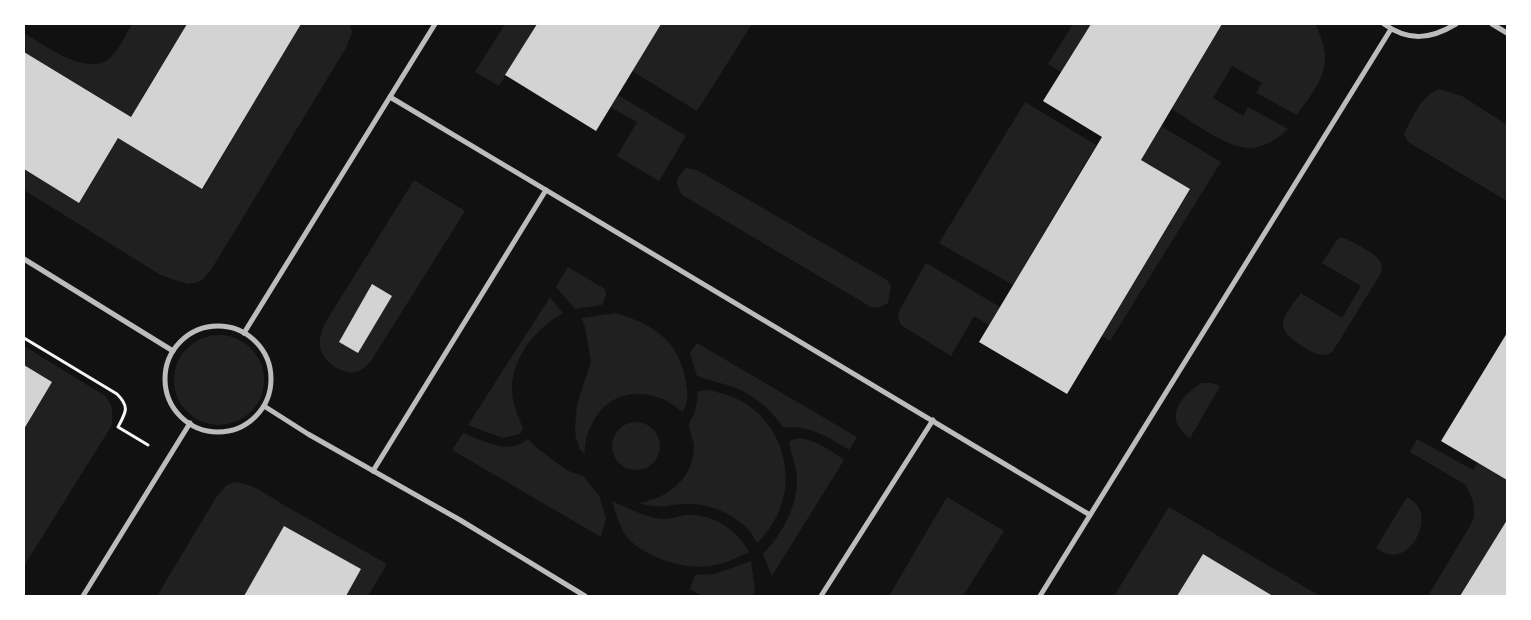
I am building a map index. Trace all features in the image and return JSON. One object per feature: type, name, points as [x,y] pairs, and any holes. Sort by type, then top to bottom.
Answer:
[{"type":"street","points":[[244,333],[435,24]]},
{"type":"street","points":[[1384,24],[1407,36],[1425,36],[1442,32],[1456,24]]},
{"type":"street","points":[[1492,24],[1507,33]]},
{"type":"street","points":[[1040,596],[1391,29]]},
{"type":"street","points":[[390,97],[1090,514]]},
{"type":"street","points":[[373,471],[546,190]]},
{"type":"street","points":[[24,259],[173,351]]},
{"type":"street","points":[[213,326],[229,327],[244,333],[258,344],[267,358],[271,374],[270,391],[264,406],[246,424],[222,432],[205,430],[190,423],[177,412],[169,398],[165,382],[167,366],[173,351],[184,338],[197,330],[213,326]]},
{"type":"street","points":[[264,406],[308,434],[460,520],[585,596]]},
{"type":"street","points":[[821,596],[933,420]]},
{"type":"street","points":[[83,596],[190,423]]},
{"type":"path","points":[[24,338],[117,394],[125,402],[126,412],[118,427],[149,445]]},
{"type":"shaded area","points":[[132,24],[187,24],[131,117],[24,52],[24,33],[67,58],[91,64],[102,63],[111,57]]},
{"type":"shaded area","points":[[301,24],[350,24],[352,32],[346,48],[211,270],[202,280],[188,284],[159,274],[24,190],[24,169],[79,203],[118,138],[203,189]]},
{"type":"shaded area","points":[[505,24],[537,24],[499,86],[475,72]]},
{"type":"shaded area","points":[[661,24],[752,24],[697,111],[632,71]]},
{"type":"shaded area","points":[[1073,24],[1091,24],[1061,72],[1048,64]]},
{"type":"shaded area","points":[[1222,24],[1316,24],[1323,42],[1325,63],[1323,71],[1316,87],[1297,115],[1256,93],[1262,83],[1232,66],[1213,98],[1243,116],[1248,107],[1288,129],[1276,139],[1261,146],[1251,148],[1232,144],[1210,133],[1172,109]]},
{"type":"shaded area","points":[[1439,89],[1462,96],[1507,125],[1507,201],[1408,142],[1404,134],[1414,114],[1427,97]]},
{"type":"shaded area","points":[[618,95],[686,136],[659,181],[617,156],[637,122],[610,107]]},
{"type":"shaded area","points":[[1025,102],[1096,145],[1013,285],[939,243]]},
{"type":"shaded area","points":[[1161,126],[1221,162],[1110,341],[1102,336],[1190,190],[1141,160]]},
{"type":"shaded area","points":[[686,168],[697,170],[887,280],[891,286],[888,303],[878,308],[871,307],[682,195],[677,181]]},
{"type":"shaded area","points":[[414,180],[465,211],[371,361],[359,371],[347,372],[341,370],[329,363],[322,352],[320,340],[323,328]]},
{"type":"shaded area","points":[[1341,237],[1373,254],[1380,261],[1382,267],[1381,273],[1333,351],[1322,355],[1298,344],[1287,334],[1283,324],[1288,312],[1301,293],[1342,318],[1361,286],[1322,263]]},
{"type":"shaded area","points":[[926,263],[1000,307],[989,325],[974,316],[951,356],[901,325],[898,317],[899,311]]},
{"type":"shaded area","points":[[568,267],[605,289],[606,295],[602,305],[575,309],[556,287]]},
{"type":"shaded area","points":[[550,297],[563,313],[532,338],[518,360],[514,373],[513,399],[523,428],[520,434],[503,438],[468,425]]},
{"type":"shaded area","points":[[616,313],[653,329],[671,346],[683,368],[687,402],[682,412],[659,398],[646,395],[633,394],[609,403],[600,412],[590,428],[585,442],[585,454],[580,449],[575,429],[577,404],[591,362],[585,327],[581,318]]},
{"type":"shaded area","points":[[219,335],[236,339],[251,348],[260,363],[264,380],[260,397],[251,412],[236,421],[219,425],[202,421],[187,412],[178,397],[174,380],[178,363],[187,348],[202,339]]},
{"type":"shaded area","points":[[697,343],[857,437],[849,450],[810,430],[793,427],[784,428],[768,410],[750,395],[736,388],[697,376],[690,353]]},
{"type":"shaded area","points":[[24,346],[105,396],[112,409],[112,425],[24,566],[24,429],[52,382],[24,365]]},
{"type":"shaded area","points":[[1202,383],[1220,386],[1190,438],[1177,423],[1177,408],[1187,394]]},
{"type":"shaded area","points":[[709,390],[737,399],[752,408],[766,422],[777,439],[783,456],[786,474],[784,493],[779,511],[770,528],[757,543],[751,533],[739,521],[716,509],[699,504],[656,506],[639,503],[649,501],[668,492],[684,478],[689,469],[694,447],[689,425],[696,409],[698,391]]},
{"type":"shaded area","points":[[631,422],[641,422],[653,429],[660,441],[660,451],[653,463],[641,470],[631,470],[623,466],[616,459],[612,451],[612,441],[616,433],[623,426]]},
{"type":"shaded area","points":[[463,433],[504,447],[520,444],[528,439],[566,470],[583,476],[599,495],[606,518],[601,537],[452,450]]},
{"type":"shaded area","points":[[801,438],[824,446],[844,460],[772,576],[763,554],[782,529],[792,508],[797,487],[797,477],[789,442]]},
{"type":"shaded area","points":[[1417,439],[1473,470],[1478,463],[1507,480],[1507,520],[1460,596],[1428,596],[1470,526],[1474,517],[1473,501],[1466,485],[1410,452]]},
{"type":"shaded area","points":[[234,482],[256,488],[387,564],[368,596],[346,596],[361,569],[284,526],[244,596],[157,596],[217,496],[227,485]]},
{"type":"shaded area","points":[[947,497],[1004,531],[963,596],[889,596]]},
{"type":"shaded area","points":[[1407,497],[1417,505],[1421,514],[1418,535],[1410,547],[1404,551],[1395,555],[1384,553],[1376,548]]},
{"type":"shaded area","points":[[612,501],[650,517],[666,519],[696,515],[715,520],[731,530],[749,552],[725,563],[698,567],[686,566],[661,559],[649,554],[629,540],[621,528]]},
{"type":"shaded area","points":[[1169,507],[1320,596],[1273,596],[1203,554],[1177,596],[1114,596]]},
{"type":"shaded area","points":[[751,561],[755,590],[753,596],[702,596],[690,589],[695,575],[715,574]]},
{"type":"building","points":[[187,24],[301,24],[202,189],[118,138],[79,203],[24,169],[24,52],[131,117]]},
{"type":"building","points":[[537,24],[661,24],[596,131],[505,75]]},
{"type":"building","points":[[1091,24],[1222,24],[1141,160],[1190,189],[1067,394],[979,342],[1102,137],[1043,101]]},
{"type":"building","points":[[372,284],[392,296],[358,353],[339,342]]},
{"type":"building","points":[[1507,333],[1507,480],[1441,441]]},
{"type":"building","points":[[24,365],[52,382],[24,429]]},
{"type":"building","points":[[1507,520],[1507,596],[1460,596]]},
{"type":"building","points":[[284,526],[361,569],[346,596],[244,596]]},
{"type":"building","points":[[1203,554],[1273,596],[1177,596]]}]
